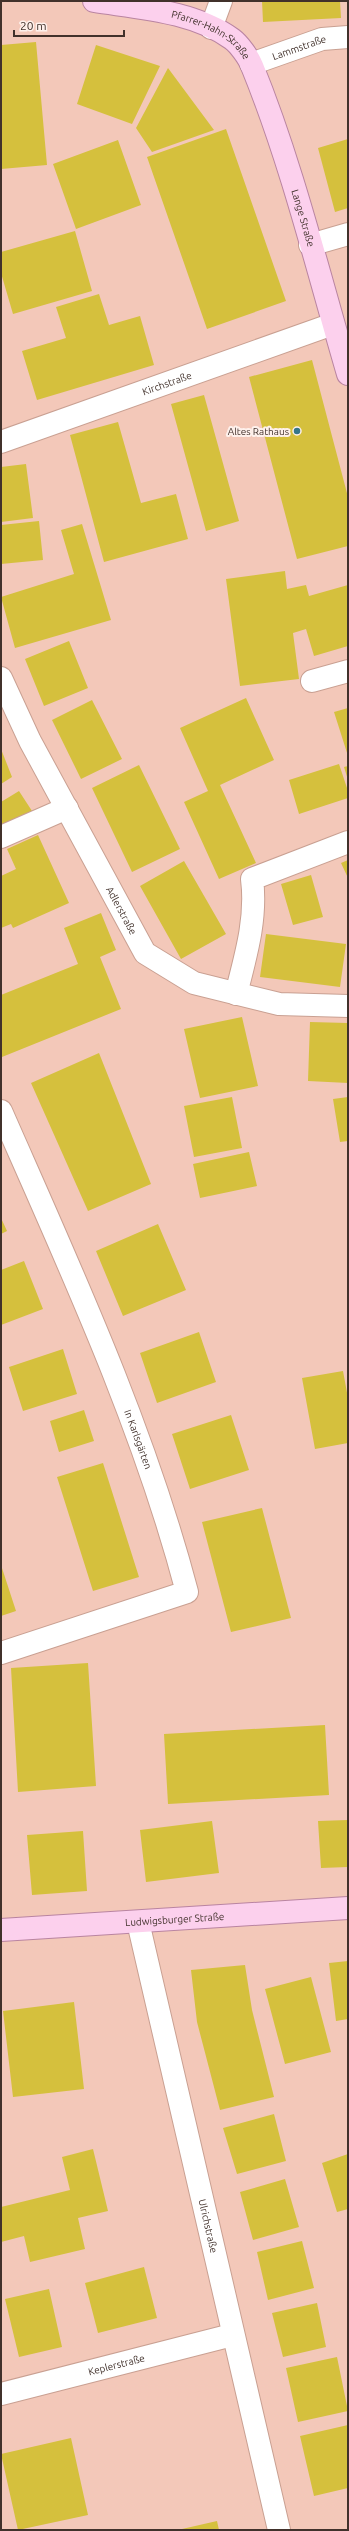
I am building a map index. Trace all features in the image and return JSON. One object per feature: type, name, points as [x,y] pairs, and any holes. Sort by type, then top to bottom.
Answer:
[{"type":"main road","name":"Pfarrer-Hahn-Straße","points":[[94,1],[160,10],[211,28],[233,40],[251,64]]},
{"type":"main road","name":"Lange Straße","points":[[251,64],[310,245],[348,374]]},
{"type":"main road","name":"Ludwigsburger Straße","points":[[1,1930],[348,1908]]},
{"type":"street","points":[[211,28],[220,1]]},
{"type":"street","name":"Lammstraße","points":[[251,64],[322,40],[348,37]]},
{"type":"street","points":[[310,245],[348,234]]},
{"type":"street","name":"Kirchstraße","points":[[1,442],[333,324]]},
{"type":"street","points":[[312,681],[348,671]]},
{"type":"street","name":"Adlerstraße","points":[[1,678],[30,741],[145,953],[194,983],[236,994],[279,1004],[348,1006]]},
{"type":"street","points":[[1,837],[66,808]]},
{"type":"street","points":[[236,994],[252,929],[255,900],[252,879],[348,842]]},
{"type":"street","name":"In Karlsgärten","points":[[1,1111],[109,1359],[168,1520],[187,1592],[1,1653]]},
{"type":"street","name":"Ulrichstraße","points":[[138,1922],[232,2335],[279,2530]]},
{"type":"street","name":"Keplerstraße","points":[[1,2394],[232,2335]]},
{"type":"building","points":[[262,1],[340,1],[341,18],[263,22]]},
{"type":"building","points":[[36,42],[47,165],[1,169],[1,45]]},
{"type":"building","points":[[96,45],[160,66],[132,124],[77,104]]},
{"type":"building","points":[[168,68],[214,130],[152,152],[136,128]]},
{"type":"building","points":[[226,129],[286,301],[207,329],[147,157]]},
{"type":"building","points":[[348,139],[348,208],[335,212],[318,148]]},
{"type":"building","points":[[118,140],[141,205],[76,229],[53,164]]},
{"type":"building","points":[[75,231],[92,291],[13,314],[1,273],[1,252]]},
{"type":"building","points":[[99,294],[109,325],[140,316],[154,365],[37,400],[22,351],[66,338],[56,307]]},
{"type":"building","name":"Altes Rathaus","points":[[312,360],[348,497],[348,546],[297,559],[249,377]]},
{"type":"building","points":[[204,395],[239,521],[206,531],[171,404]]},
{"type":"building","points":[[118,422],[141,503],[176,494],[188,539],[104,562],[70,435]]},
{"type":"building","points":[[26,464],[33,518],[1,522],[1,467]]},
{"type":"building","points":[[39,521],[43,560],[1,564],[1,525]]},
{"type":"building","points":[[82,524],[111,620],[15,648],[1,597],[74,574],[61,530]]},
{"type":"building","points":[[285,571],[287,589],[306,585],[309,596],[348,585],[348,646],[314,656],[306,629],[293,633],[299,679],[240,686],[226,579]]},
{"type":"building","points":[[69,641],[88,688],[44,706],[25,659]]},
{"type":"building","points":[[246,698],[274,760],[220,785],[256,863],[219,879],[184,802],[208,791],[180,728]]},
{"type":"building","points":[[92,700],[122,759],[81,779],[52,720]]},
{"type":"building","points":[[348,708],[348,756],[334,712]]},
{"type":"building","points":[[1,749],[12,777],[1,784]]},
{"type":"building","points":[[339,764],[348,791],[348,798],[299,814],[289,780]]},
{"type":"building","points":[[139,765],[180,849],[132,872],[92,788]]},
{"type":"building","points":[[348,766],[348,780],[344,767]]},
{"type":"building","points":[[19,791],[32,811],[1,830],[1,802]]},
{"type":"building","points":[[38,835],[69,903],[13,928],[11,924],[1,928],[1,876],[16,869],[7,849]]},
{"type":"building","points":[[348,860],[348,878],[341,863]]},
{"type":"building","points":[[184,861],[226,934],[181,959],[140,886]]},
{"type":"building","points":[[311,875],[323,917],[293,925],[281,884]]},
{"type":"building","points":[[101,913],[116,950],[100,957],[121,1009],[2,1057],[1,995],[78,964],[64,928]]},
{"type":"building","points":[[266,934],[346,944],[340,987],[260,977]]},
{"type":"building","points":[[242,1017],[258,1086],[200,1098],[184,1029]]},
{"type":"building","points":[[310,1022],[348,1023],[348,1083],[308,1081]]},
{"type":"building","points":[[99,1053],[151,1184],[88,1211],[31,1083]]},
{"type":"building","points":[[232,1097],[242,1148],[194,1157],[184,1106]]},
{"type":"building","points":[[348,1097],[348,1141],[340,1142],[333,1099]]},
{"type":"building","points":[[249,1152],[257,1186],[200,1198],[193,1164]]},
{"type":"building","points":[[1,1218],[7,1231],[1,1234]]},
{"type":"building","points":[[158,1224],[186,1290],[123,1316],[96,1251]]},
{"type":"building","points":[[24,1261],[43,1309],[1,1325],[1,1270]]},
{"type":"building","points":[[199,1332],[216,1382],[157,1403],[140,1353]]},
{"type":"building","points":[[63,1349],[77,1394],[23,1411],[9,1367]]},
{"type":"building","points":[[343,1371],[348,1398],[348,1443],[315,1449],[302,1378]]},
{"type":"building","points":[[84,1410],[94,1441],[59,1452],[50,1421]]},
{"type":"building","points":[[231,1415],[249,1470],[190,1489],[172,1434]]},
{"type":"building","points":[[103,1463],[139,1577],[93,1591],[57,1477]]},
{"type":"building","points":[[262,1508],[291,1618],[231,1632],[202,1522]]},
{"type":"building","points":[[1,1565],[16,1611],[1,1616]]},
{"type":"building","points":[[88,1663],[96,1786],[18,1792],[11,1668]]},
{"type":"building","points":[[325,1725],[329,1795],[168,1804],[164,1734]]},
{"type":"building","points":[[348,1820],[348,1867],[321,1868],[318,1821]]},
{"type":"building","points":[[212,1821],[219,1873],[146,1882],[140,1830]]},
{"type":"building","points":[[83,1831],[87,1891],[32,1895],[27,1835]]},
{"type":"building","points":[[348,1961],[348,2019],[336,2021],[329,1963]]},
{"type":"building","points":[[245,1965],[252,2010],[274,2097],[220,2110],[197,2022],[191,1970]]},
{"type":"building","points":[[311,1977],[331,2052],[285,2064],[265,1989]]},
{"type":"building","points":[[74,2002],[84,2089],[13,2097],[3,2011]]},
{"type":"building","points":[[274,2114],[286,2161],[237,2174],[223,2128]]},
{"type":"building","points":[[93,2149],[108,2211],[78,2218],[85,2249],[30,2262],[24,2236],[1,2242],[1,2207],[70,2190],[62,2157]]},
{"type":"building","points":[[348,2154],[348,2209],[337,2212],[322,2163]]},
{"type":"building","points":[[285,2179],[299,2227],[253,2240],[240,2192]]},
{"type":"building","points":[[302,2241],[314,2288],[268,2300],[257,2252]]},
{"type":"building","points":[[144,2267],[157,2318],[98,2333],[85,2283]]},
{"type":"building","points":[[49,2289],[62,2347],[19,2357],[5,2299]]},
{"type":"building","points":[[317,2303],[326,2347],[283,2357],[272,2313]]},
{"type":"building","points":[[337,2357],[348,2411],[298,2422],[286,2368]]},
{"type":"building","points":[[348,2425],[348,2488],[314,2496],[300,2436]]},
{"type":"building","points":[[71,2438],[88,2515],[18,2530],[1,2454]]},
{"type":"building","points":[[217,2521],[219,2530],[182,2530],[182,2529]]},
{"type":"place","name":"Altes Rathaus","points":[[297,431]]}]
